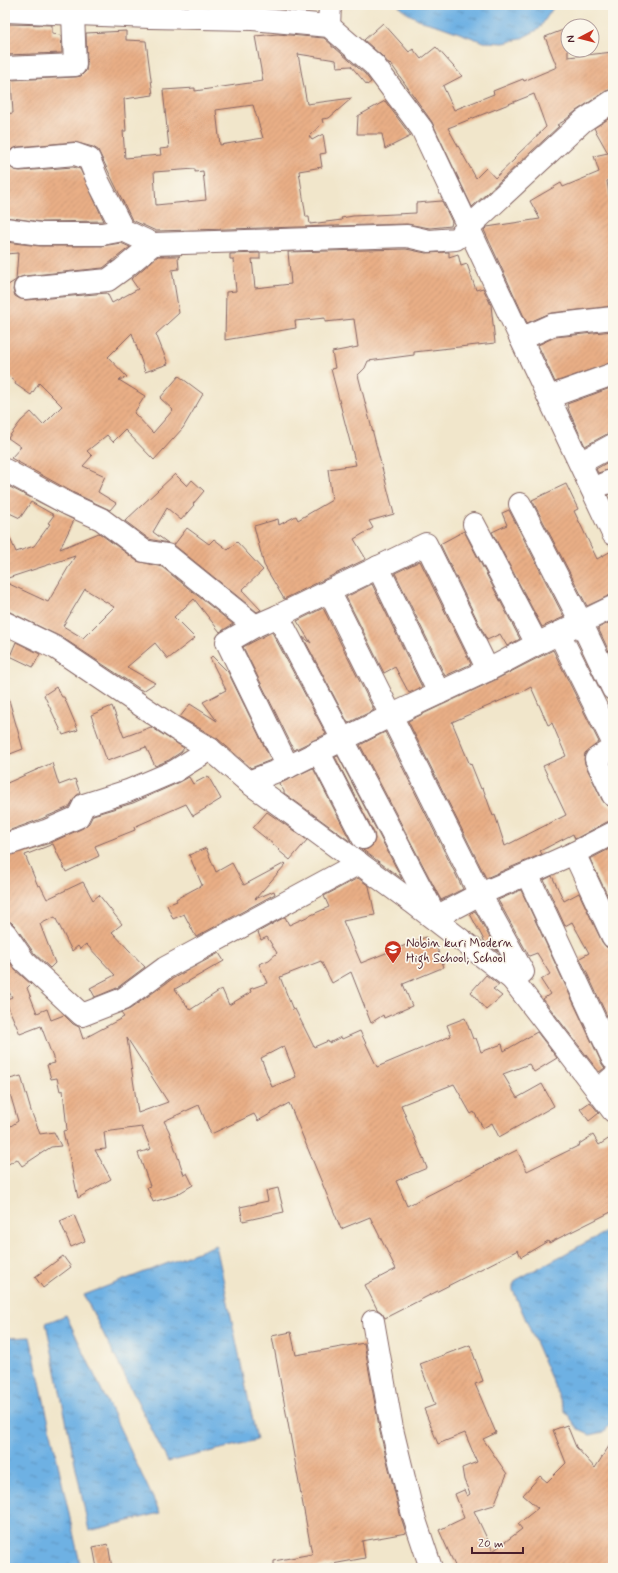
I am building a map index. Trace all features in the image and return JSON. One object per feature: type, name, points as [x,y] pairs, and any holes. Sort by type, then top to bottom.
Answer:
[{"type":"street","points":[[329,26],[330,5]]},
{"type":"street","points":[[5,11],[73,14],[150,11],[251,12],[329,26],[374,65],[422,129],[613,534]]},
{"type":"street","points":[[5,68],[75,65],[73,14]]},
{"type":"street","points":[[5,229],[40,234],[102,234],[122,230],[153,244],[407,236],[429,241],[456,239],[583,121],[613,101]]},
{"type":"street","points":[[19,159],[75,154],[89,159],[122,230]]},
{"type":"street","points":[[25,288],[108,280],[153,244]]},
{"type":"street","points":[[522,339],[552,325],[613,318]]},
{"type":"street","points":[[549,397],[613,374]]},
{"type":"street","points":[[580,463],[613,445]]},
{"type":"street","points":[[6,474],[101,519],[144,551],[167,556],[255,626]]},
{"type":"street","points":[[592,490],[613,480]]},
{"type":"street","points":[[520,504],[581,622],[613,690]]},
{"type":"street","points":[[474,524],[537,644]]},
{"type":"street","points":[[288,767],[227,642],[255,626],[426,544],[488,670]]},
{"type":"street","points":[[378,567],[439,693]]},
{"type":"street","points":[[329,591],[480,894],[523,972],[512,979]]},
{"type":"street","points":[[248,782],[288,767],[392,715],[488,670],[613,607]]},
{"type":"street","points":[[278,616],[433,916]]},
{"type":"street","points":[[5,622],[56,648],[170,725],[210,749],[248,782],[433,916],[512,979],[605,1084],[613,1111]]},
{"type":"street","points":[[559,633],[613,742]]},
{"type":"street","points":[[613,748],[596,759],[613,795]]},
{"type":"street","points":[[5,845],[78,817],[84,805],[128,791],[175,771],[210,749]]},
{"type":"street","points":[[318,752],[363,838]]},
{"type":"street","points":[[433,916],[574,853],[613,833]]},
{"type":"street","points":[[574,853],[613,937]]},
{"type":"street","points":[[5,933],[24,961],[82,1015],[123,999],[165,968],[358,863]]},
{"type":"street","points":[[527,874],[613,1059]]},
{"type":"street","points":[[373,1321],[392,1429],[412,1511],[431,1568]]},
{"type":"water","points":[[398,5],[555,5],[539,29],[520,39],[504,43],[484,42],[422,21],[407,13]]},
{"type":"water","points":[[613,1228],[613,1421],[604,1432],[590,1435],[579,1430],[565,1411],[513,1290],[513,1285],[516,1280]]},
{"type":"water","points":[[216,1245],[257,1440],[168,1462],[84,1295]]},
{"type":"water","points":[[66,1315],[160,1513],[89,1531],[46,1323]]},
{"type":"water","points":[[30,1337],[81,1568],[5,1568],[5,1338]]},
{"type":"building","points":[[383,23],[409,52],[413,49],[421,59],[436,47],[462,76],[443,86],[454,110],[494,94],[493,91],[523,79],[524,81],[557,67],[545,37],[560,31],[560,58],[600,58],[600,53],[613,52],[613,89],[606,91],[557,125],[559,126],[472,207],[432,122],[391,64],[390,65],[364,40]],"holes":[[[534,94],[546,127],[514,158],[515,159],[495,178],[486,168],[476,178],[448,128]]]},
{"type":"building","points":[[5,24],[52,25],[52,34],[61,35],[62,53],[5,55]]},
{"type":"building","points":[[126,31],[126,40],[146,41],[153,95],[124,99],[126,131],[123,131],[125,158],[161,155],[160,149],[169,148],[163,90],[195,88],[195,91],[263,81],[255,36],[278,34],[324,38],[332,45],[332,47],[334,47],[365,74],[371,82],[367,85],[351,66],[337,67],[336,60],[298,54],[307,104],[352,98],[329,118],[322,119],[323,123],[309,136],[312,140],[323,134],[326,153],[320,154],[322,167],[299,171],[306,217],[309,217],[310,224],[342,220],[341,218],[353,216],[416,213],[416,203],[442,201],[452,222],[451,226],[430,228],[407,224],[156,231],[132,220],[98,150],[93,147],[74,142],[18,147],[12,149],[8,153],[7,160],[9,166],[14,170],[20,171],[73,167],[80,169],[104,221],[41,222],[5,217],[5,114],[13,113],[11,80],[81,76],[86,71],[87,65],[86,33]],"holes":[[[253,105],[263,138],[220,145],[216,110]],[[195,169],[195,172],[203,171],[206,200],[156,205],[154,172]]]},
{"type":"building","points":[[385,101],[411,136],[385,149],[382,134],[357,134],[358,116]]},
{"type":"building","points":[[613,116],[613,178],[607,181],[613,220],[613,306],[551,313],[527,323],[484,230],[487,227],[540,219],[530,201],[561,183],[563,187],[599,172],[594,156],[608,153],[594,128]]},
{"type":"building","points":[[5,242],[40,246],[102,246],[121,243],[130,247],[103,268],[24,276],[18,278],[14,283],[13,290],[15,296],[26,300],[107,293],[112,303],[138,289],[131,279],[158,256],[180,256],[178,257],[179,269],[172,270],[179,313],[156,334],[168,364],[145,372],[132,333],[108,357],[127,377],[119,380],[145,396],[134,413],[153,433],[173,410],[160,398],[179,376],[203,394],[183,428],[154,460],[125,430],[113,442],[107,435],[87,451],[92,456],[83,466],[105,476],[98,492],[116,503],[110,510],[74,493],[11,458],[21,447],[8,438],[21,421],[31,412],[43,425],[62,406],[39,383],[31,395],[15,384],[16,382],[5,373],[5,313],[10,302],[5,295],[5,287],[16,280],[18,253],[5,254]]},
{"type":"building","points":[[406,249],[426,253],[449,252],[449,257],[458,254],[461,266],[467,264],[476,290],[483,288],[491,305],[495,343],[414,352],[414,355],[368,361],[365,368],[358,375],[394,514],[369,521],[373,528],[354,539],[366,559],[284,599],[264,565],[254,526],[278,519],[279,525],[296,516],[298,520],[332,500],[328,469],[356,465],[331,369],[335,368],[332,352],[358,347],[354,319],[325,322],[325,318],[295,321],[296,328],[225,340],[226,292],[236,291],[233,259],[230,259],[230,254],[260,253],[260,259],[252,259],[255,288],[291,284],[288,252]]},
{"type":"building","points":[[613,331],[613,362],[555,382],[538,345],[555,337]]},
{"type":"building","points":[[613,387],[613,433],[607,434],[585,446],[567,404]]},
{"type":"building","points":[[613,459],[613,468],[598,473],[596,469]]},
{"type":"building","points":[[175,474],[187,486],[192,480],[204,491],[181,520],[167,508],[153,532],[168,543],[149,539],[125,521]]},
{"type":"building","points":[[566,484],[578,509],[574,511],[597,559],[613,550],[613,595],[587,606],[532,500]]},
{"type":"building","points":[[6,485],[74,520],[60,549],[99,533],[137,561],[162,567],[233,624],[220,632],[194,599],[174,617],[195,638],[168,659],[155,643],[127,667],[155,683],[143,691],[63,638],[10,612],[5,611],[5,582],[48,602],[75,556],[5,579],[5,527],[16,552],[34,546],[50,524],[48,523],[54,515],[31,502],[20,518],[5,511]],"holes":[[[85,589],[114,607],[83,638],[63,626]]]},
{"type":"building","points":[[509,510],[564,617],[542,627],[492,532],[507,525],[502,513]]},
{"type":"building","points":[[187,528],[209,544],[214,539],[228,550],[237,542],[263,570],[242,590],[261,610],[257,612],[174,545]]},
{"type":"building","points":[[464,531],[520,639],[507,646],[500,634],[487,640],[440,544]]},
{"type":"building","points":[[420,561],[471,664],[445,676],[395,573]]},
{"type":"building","points":[[372,584],[422,687],[409,693],[395,667],[384,673],[346,597]]},
{"type":"building","points":[[323,608],[374,710],[348,723],[303,637],[311,643],[297,621]]},
{"type":"building","points":[[613,621],[613,660],[598,628]]},
{"type":"building","points":[[272,632],[326,734],[294,750],[243,647]]},
{"type":"building","points":[[16,642],[40,654],[33,667],[10,656]]},
{"type":"building","points":[[553,650],[599,742],[585,753],[584,759],[602,800],[606,805],[613,807],[613,821],[607,822],[575,839],[573,834],[540,851],[542,854],[486,878],[408,721],[493,681]],"holes":[[[531,687],[548,725],[552,723],[566,756],[543,766],[566,815],[505,846],[495,815],[493,816],[483,788],[481,789],[452,722]]]},
{"type":"building","points":[[212,656],[228,672],[271,760],[251,768],[218,739],[180,717],[190,704],[217,721],[203,702],[226,690],[210,658]]},
{"type":"building","points":[[56,687],[62,697],[64,697],[78,730],[63,735],[44,695]]},
{"type":"building","points":[[9,700],[23,749],[5,756],[5,701]]},
{"type":"building","points":[[112,706],[124,737],[151,727],[184,748],[181,752],[169,760],[155,766],[146,747],[107,761],[91,715]]},
{"type":"building","points":[[385,732],[463,889],[441,900],[360,745]]},
{"type":"building","points":[[338,756],[402,879],[363,850],[368,849],[373,845],[375,839],[374,833],[335,757]]},
{"type":"building","points":[[52,763],[59,785],[75,779],[80,793],[76,796],[69,807],[5,832],[5,784]]},
{"type":"building","points":[[313,768],[351,842],[284,793],[279,784]]},
{"type":"building","points":[[208,776],[221,799],[193,816],[186,804],[134,827],[135,830],[95,846],[99,856],[66,872],[53,844],[25,855],[38,886],[40,885],[47,899],[83,882],[93,900],[99,895],[122,924],[112,932],[145,967],[117,988],[95,997],[90,988],[115,975],[86,944],[80,949],[78,946],[72,951],[55,917],[40,924],[55,963],[50,968],[34,953],[15,926],[11,922],[5,921],[5,857],[50,843],[83,828],[89,823],[93,815],[133,803],[189,777],[193,784]]},
{"type":"building","points":[[267,812],[307,840],[290,860],[253,828]]},
{"type":"building","points":[[613,847],[613,907],[590,859]]},
{"type":"building","points":[[206,848],[216,872],[232,863],[244,885],[285,863],[286,864],[255,899],[274,891],[275,894],[196,937],[184,914],[173,919],[167,905],[177,901],[176,899],[202,885],[189,855]]},
{"type":"building","points":[[552,876],[564,901],[579,893],[602,942],[606,947],[613,949],[613,1029],[580,958],[589,953],[572,922],[565,926],[544,880]]},
{"type":"building","points":[[358,878],[369,886],[375,915],[343,921],[361,963],[426,937],[430,949],[435,943],[444,967],[403,984],[412,1006],[384,1018],[383,1015],[371,1023],[351,972],[332,983],[321,961],[280,977],[293,1010],[295,1009],[314,1047],[328,1041],[329,1043],[341,1037],[342,1039],[360,1031],[377,1067],[451,1036],[447,1025],[465,1018],[473,1039],[476,1038],[481,1052],[502,1044],[504,1051],[537,1032],[557,1058],[534,1072],[529,1064],[503,1074],[517,1098],[542,1084],[554,1106],[499,1137],[492,1123],[483,1128],[474,1112],[471,1114],[454,1084],[401,1105],[427,1168],[396,1181],[407,1206],[517,1150],[527,1171],[580,1145],[579,1144],[593,1135],[599,1145],[613,1136],[613,1211],[549,1243],[548,1241],[521,1257],[518,1250],[385,1318],[377,1309],[365,1285],[396,1269],[370,1217],[341,1229],[289,1103],[258,1121],[254,1114],[211,1134],[199,1105],[164,1121],[169,1131],[184,1175],[187,1173],[193,1185],[176,1195],[153,1202],[147,1187],[150,1186],[138,1153],[151,1149],[142,1127],[104,1132],[106,1149],[95,1150],[111,1179],[78,1198],[63,1131],[67,1130],[63,1090],[60,1091],[57,1078],[51,1079],[47,1065],[55,1063],[41,1026],[20,1034],[5,1000],[12,997],[5,985],[5,955],[15,970],[31,984],[27,988],[37,1013],[47,1009],[51,1020],[64,1015],[73,1024],[79,1027],[83,1039],[124,1017],[121,1013],[130,1009],[172,979],[219,953],[224,961],[175,989],[190,1010],[222,989],[229,1005],[251,992],[250,989],[267,983],[259,964],[269,960],[277,953],[267,937],[261,940],[258,932],[285,917],[289,925],[329,907],[324,896]],"holes":[[[127,1038],[168,1102],[138,1113]],[[284,1046],[296,1077],[272,1087],[261,1058]]]},
{"type":"building","points":[[521,890],[605,1068],[599,1072],[543,999],[550,994],[541,980],[550,974],[537,953],[529,956],[498,900]]},
{"type":"building","points":[[475,911],[498,952],[486,944],[470,914]]},
{"type":"building","points":[[486,975],[499,985],[493,989],[502,996],[486,1010],[471,992]]},
{"type":"building","points":[[21,1076],[31,1111],[40,1134],[54,1132],[61,1146],[51,1147],[22,1166],[17,1159],[5,1166],[5,1130],[18,1121],[6,1080]]},
{"type":"building","points":[[590,1102],[599,1113],[589,1121],[580,1109]]},
{"type":"building","points":[[278,1188],[284,1212],[243,1221],[240,1207],[268,1201],[266,1191]]},
{"type":"building","points":[[74,1215],[85,1241],[71,1247],[60,1221]]},
{"type":"building","points":[[63,1256],[71,1267],[43,1288],[35,1277]]},
{"type":"building","points":[[291,1332],[296,1355],[364,1343],[380,1432],[406,1533],[362,1541],[365,1558],[311,1568],[274,1568],[274,1561],[312,1554],[272,1336]]},
{"type":"building","points":[[470,1345],[483,1381],[475,1384],[496,1433],[483,1439],[507,1474],[494,1505],[474,1511],[493,1551],[522,1529],[518,1524],[538,1508],[523,1495],[540,1476],[547,1482],[566,1463],[553,1430],[567,1425],[576,1447],[595,1468],[613,1440],[613,1568],[456,1568],[439,1530],[464,1518],[455,1494],[464,1490],[467,1496],[470,1494],[464,1480],[462,1468],[477,1462],[465,1433],[438,1444],[424,1409],[435,1405],[420,1364]]},
{"type":"building","points":[[108,1544],[112,1568],[97,1568],[93,1547]]},
{"type":"place","name":"Nobin kuri Modern High School, School","points":[[393,964]]}]
